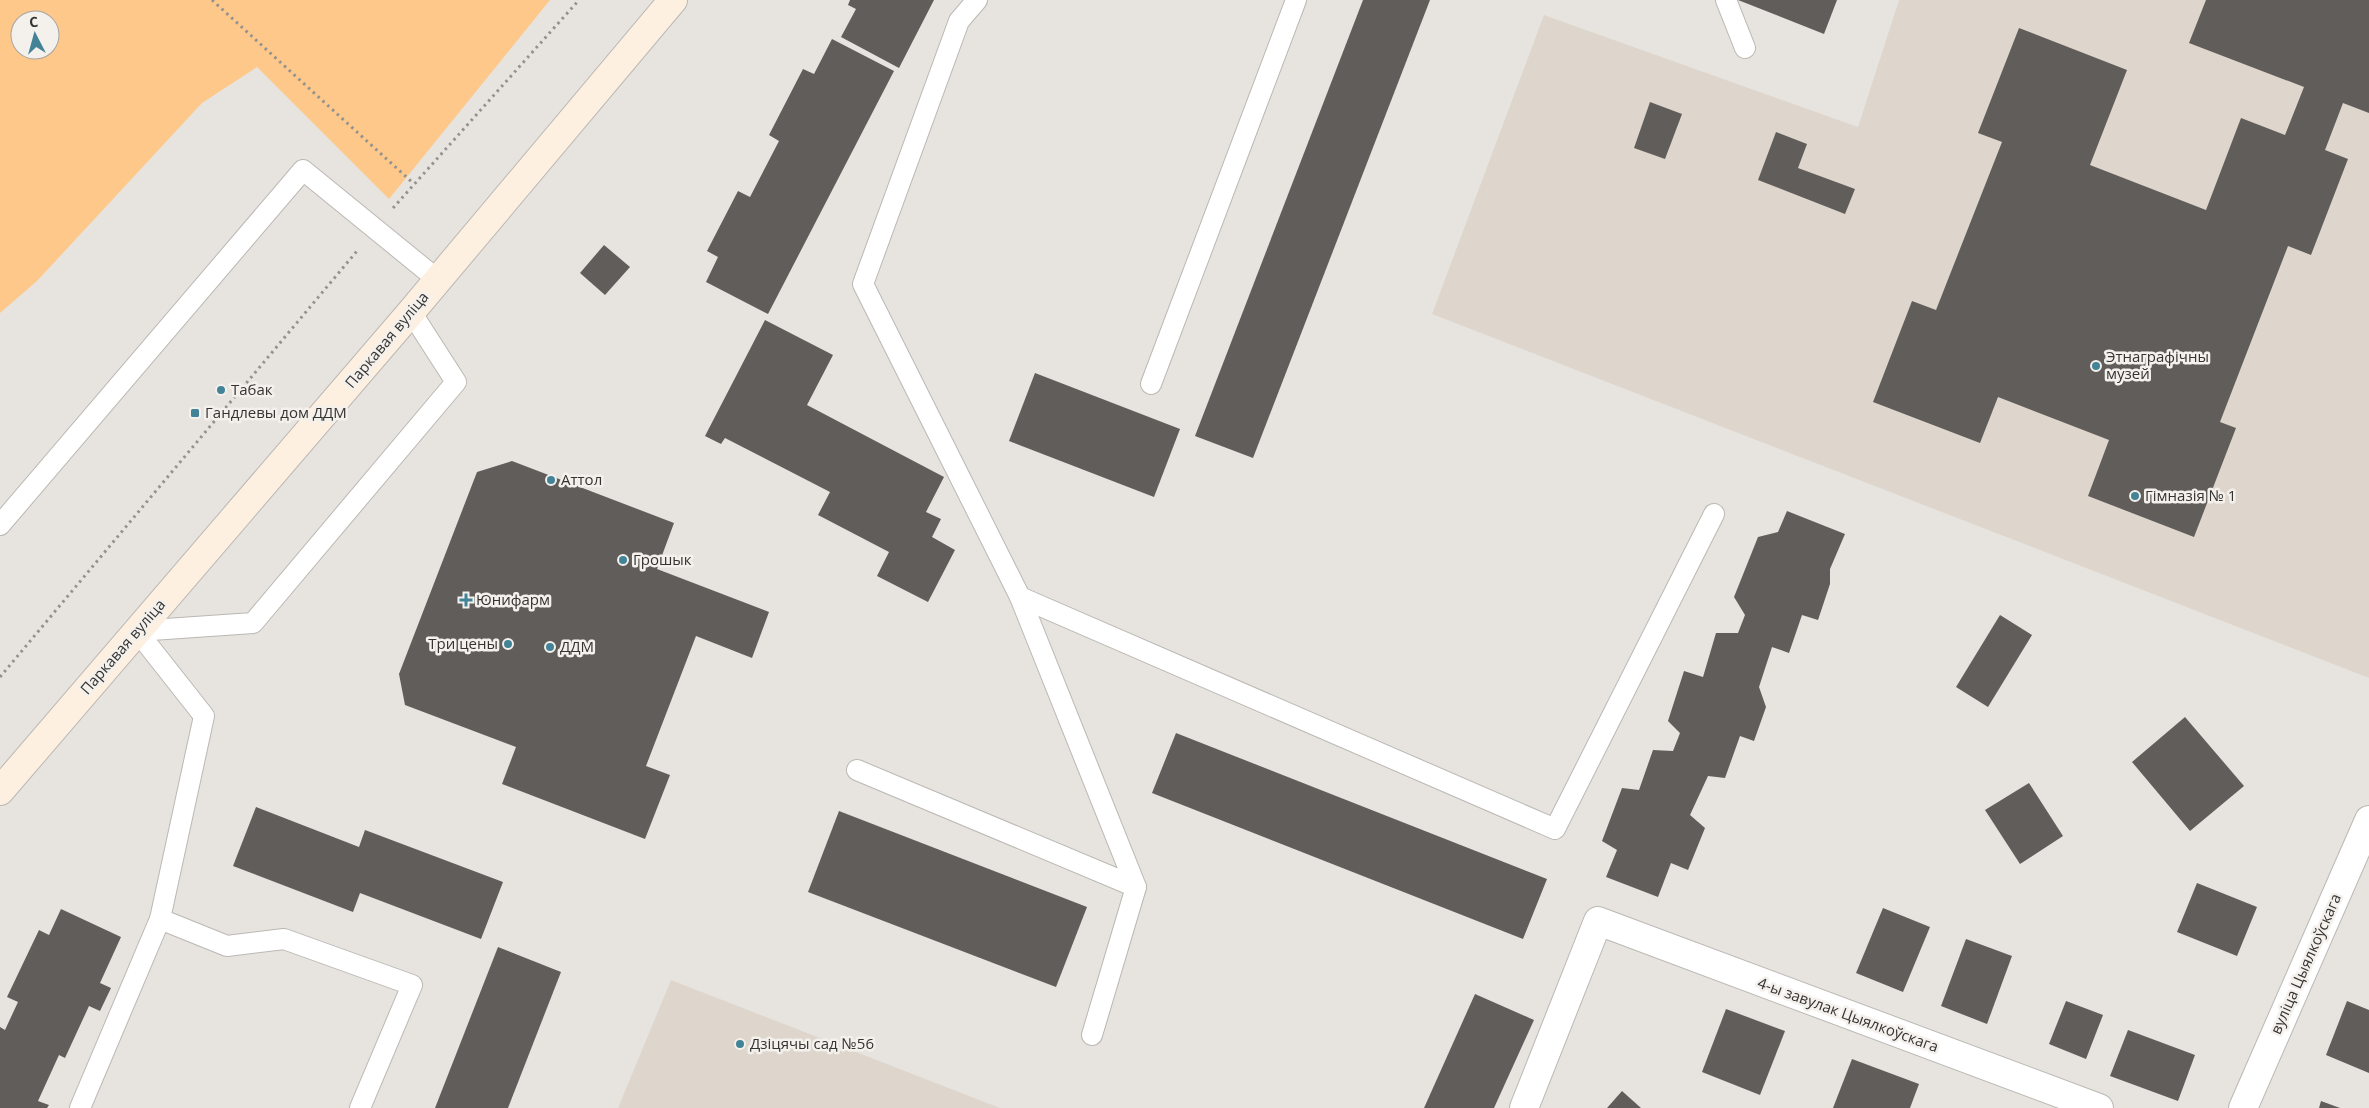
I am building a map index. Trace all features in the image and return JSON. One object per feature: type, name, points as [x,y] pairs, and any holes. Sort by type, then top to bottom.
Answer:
[{"type":"main road","name":"Паркавая вуліца","points":[[0,791],[438,280],[673,0]]},
{"type":"street","name":"вуліца Цыялкоўскага","points":[[2243,1108],[2362,855],[2369,820]]},
{"type":"street","name":"4-ы завулак Цыялкоўскага","points":[[1524,1108],[1598,921],[2100,1108]]},
{"type":"lane","points":[[977,0],[959,21],[863,284],[1020,597],[1136,886],[1092,1035]]},
{"type":"lane","points":[[1152,384],[1296,0]]},
{"type":"lane","points":[[1726,0],[1745,48]]},
{"type":"lane","points":[[0,525],[303,170],[438,280]]},
{"type":"lane","points":[[137,631],[253,623],[456,382],[410,312]]},
{"type":"lane","points":[[1020,597],[1555,829],[1714,514]]},
{"type":"lane","points":[[80,1108],[160,919],[204,716],[137,631]]},
{"type":"lane","points":[[857,770],[1136,886]]},
{"type":"lane","points":[[160,919],[227,946],[284,939],[412,985],[360,1108]]},
{"type":"path","points":[[212,0],[414,183]]},
{"type":"path","points":[[0,677],[414,183],[579,0]]},
{"type":"shaded area","points":[[0,0],[550,0],[389,199],[257,67],[202,103],[37,281],[0,313]]},
{"type":"shaded area","name":"Гімназія № 1","points":[[1899,0],[2369,0],[2369,678],[1432,314],[1544,15],[1858,127]]},
{"type":"shaded area","name":"Дзіцячы сад №56","points":[[671,980],[1000,1108],[618,1108]]},
{"type":"building","points":[[850,0],[934,0],[899,68],[841,37],[856,9],[848,5]]},
{"type":"building","points":[[1363,0],[1430,0],[1253,458],[1195,436]]},
{"type":"building","points":[[1738,0],[1837,0],[1824,34]]},
{"type":"building","points":[[2206,0],[2369,0],[2369,113],[2343,103],[2325,150],[2348,159],[2311,255],[2288,246],[2220,422],[2236,428],[2194,537],[2088,496],[2109,440],[1998,397],[1980,443],[1873,402],[1912,301],[1936,310],[2002,142],[1978,133],[2019,28],[2127,70],[2090,165],[2206,210],[2241,118],[2285,135],[2304,87],[2189,43]]},
{"type":"building","points":[[832,39],[894,71],[768,314],[706,282],[718,257],[707,251],[738,191],[750,197],[779,141],[769,135],[803,69],[814,74]]},
{"type":"building","points":[[1650,102],[1682,114],[1665,159],[1634,148]]},
{"type":"building","points":[[1776,132],[1807,144],[1798,168],[1855,189],[1845,214],[1758,180]]},
{"type":"building","points":[[604,245],[630,267],[605,295],[580,273]]},
{"type":"building","points":[[765,320],[833,355],[807,405],[944,477],[926,512],[941,519],[932,537],[955,550],[928,602],[877,576],[889,552],[818,515],[830,492],[725,438],[721,444],[705,436]]},
{"type":"building","points":[[1035,373],[1180,429],[1154,497],[1009,441]]},
{"type":"building","name":"ДДМ","points":[[512,461],[674,523],[657,569],[769,612],[752,658],[696,636],[646,766],[670,775],[645,839],[502,784],[516,747],[405,705],[399,674],[477,472]]},
{"type":"building","points":[[1787,511],[1845,534],[1830,569],[1830,584],[1818,620],[1802,615],[1789,653],[1772,647],[1759,687],[1766,707],[1754,741],[1740,736],[1725,778],[1708,776],[1690,815],[1705,828],[1688,870],[1671,863],[1658,897],[1606,877],[1617,850],[1602,841],[1622,788],[1639,790],[1653,750],[1673,751],[1680,733],[1668,721],[1684,671],[1703,677],[1716,633],[1738,633],[1745,615],[1734,597],[1758,537],[1778,532]]},
{"type":"building","points":[[2000,615],[2032,635],[1988,707],[1956,687]]},
{"type":"building","points":[[2185,717],[2244,786],[2190,831],[2132,762]]},
{"type":"building","points":[[1176,733],[1547,879],[1523,939],[1152,793]]},
{"type":"building","points":[[2029,783],[2063,836],[2020,864],[1985,810]]},
{"type":"building","points":[[256,807],[359,847],[365,830],[503,882],[481,939],[360,893],[353,912],[233,866]]},
{"type":"building","points":[[839,811],[1087,907],[1056,987],[808,892]]},
{"type":"building","points":[[2197,883],[2257,907],[2237,956],[2177,932]]},
{"type":"building","points":[[1883,908],[1930,927],[1903,992],[1856,973]]},
{"type":"building","points":[[61,909],[121,937],[100,983],[111,988],[100,1011],[89,1006],[65,1058],[59,1055],[38,1101],[49,1105],[47,1108],[0,1108],[0,1027],[5,1030],[18,1002],[7,997],[39,930],[49,935]]},
{"type":"building","points":[[1966,939],[2012,956],[1987,1024],[1941,1006]]},
{"type":"building","points":[[498,947],[561,972],[508,1108],[435,1108]]},
{"type":"building","points":[[1475,994],[1534,1020],[1494,1108],[1424,1108]]},
{"type":"building","points":[[2066,1001],[2103,1015],[2086,1059],[2049,1044]]},
{"type":"building","points":[[2347,1001],[2369,1010],[2369,1073],[2326,1055]]},
{"type":"building","points":[[1726,1009],[1785,1031],[1760,1095],[1702,1072]]},
{"type":"building","points":[[2128,1030],[2195,1055],[2178,1101],[2110,1076]]},
{"type":"building","points":[[1852,1059],[1919,1084],[1910,1108],[1833,1108]]},
{"type":"building","points":[[1622,1091],[1641,1108],[1607,1108]]},
{"type":"building","points":[[2321,1101],[2340,1108],[2319,1108]]},
{"type":"place","name":"Этнаграфічны музей","points":[[2096,366]]},
{"type":"place","name":"Табак","points":[[221,390]]},
{"type":"place","name":"Гандлевы дом ДДМ","points":[[195,413]]},
{"type":"place","name":"Аттол","points":[[551,480]]},
{"type":"place","name":"Гімназія № 1","points":[[2135,496]]},
{"type":"place","name":"Грошык","points":[[623,560]]},
{"type":"place","name":"Юнифарм","points":[[466,600]]},
{"type":"place","name":"Три цены","points":[[508,644]]},
{"type":"place","name":"ДДМ","points":[[550,647]]},
{"type":"place","name":"Дзіцячы сад №56","points":[[740,1044]]}]
